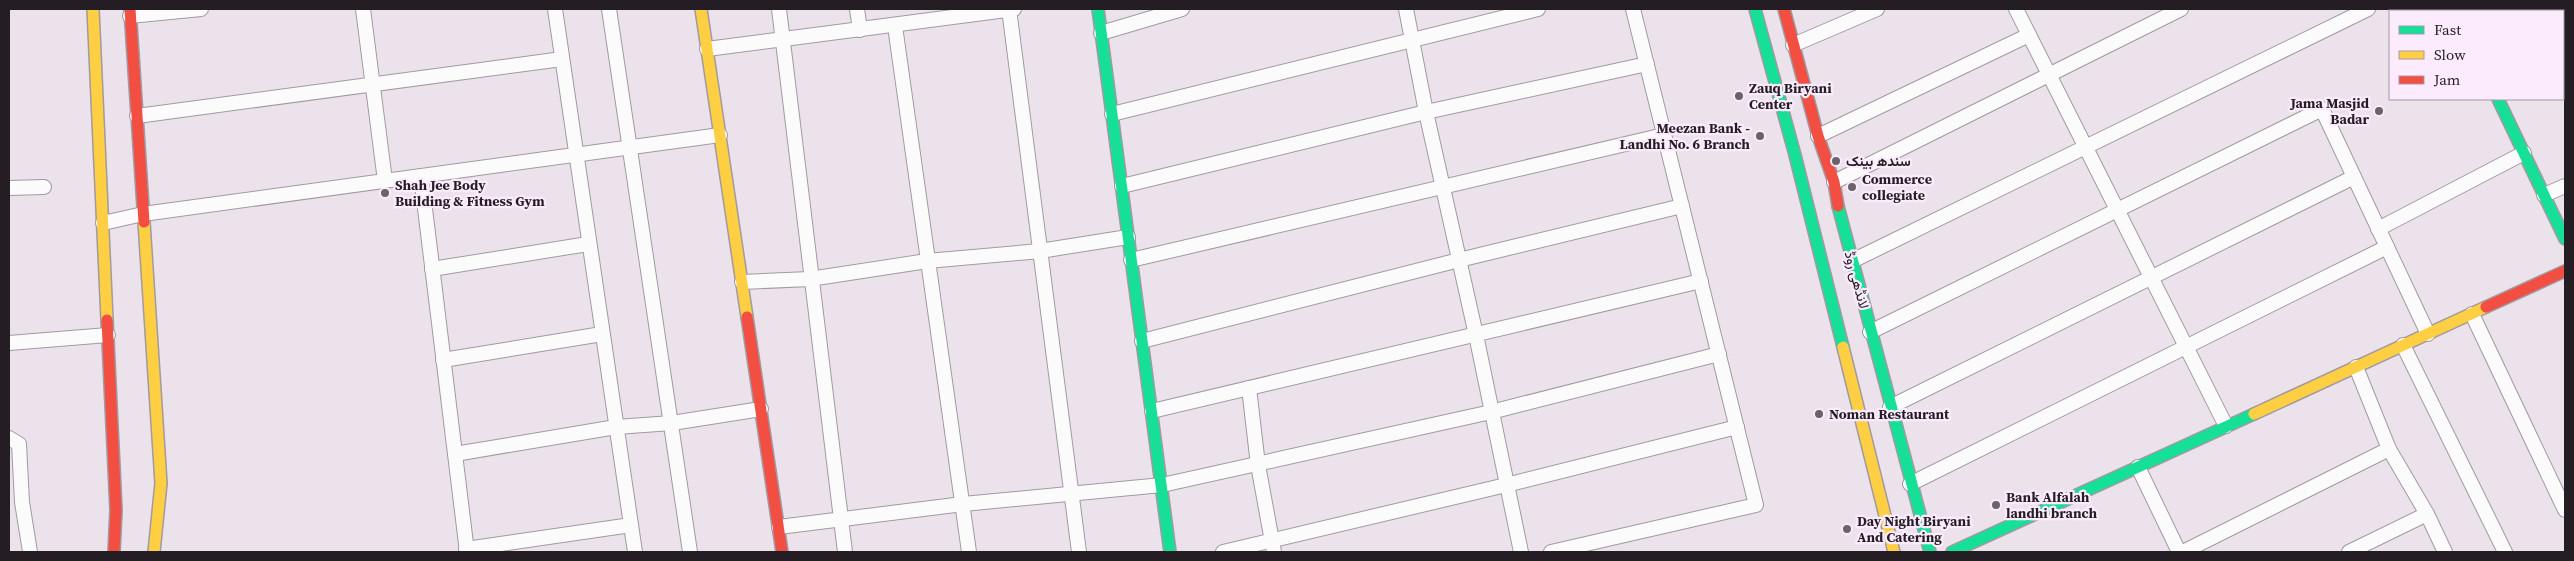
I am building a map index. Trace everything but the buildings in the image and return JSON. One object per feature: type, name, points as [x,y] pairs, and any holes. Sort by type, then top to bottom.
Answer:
[{"type":"street","points":[[93,9],[116,510],[114,552]]},
{"type":"street","points":[[154,552],[161,483],[130,12],[200,9]]},
{"type":"street","points":[[363,9],[371,85],[385,181]]},
{"type":"street","points":[[555,9],[588,244],[635,552]]},
{"type":"street","points":[[609,9],[690,552]]},
{"type":"street","points":[[701,9],[782,552]]},
{"type":"street","points":[[779,9],[810,279],[845,552]]},
{"type":"street","points":[[857,9],[860,30]]},
{"type":"street","points":[[708,49],[895,26],[932,14],[1011,9],[1079,552]]},
{"type":"street","points":[[1098,9],[1170,552]]},
{"type":"street","points":[[1101,33],[1182,9]]},
{"type":"street","points":[[1406,9],[1426,112],[1444,186],[1458,260],[1476,335],[1521,552]]},
{"type":"street","points":[[1112,114],[1538,9]]},
{"type":"street","points":[[1551,552],[1756,505],[1633,9]]},
{"type":"street","points":[[1755,9],[1795,155],[1894,552]]},
{"type":"street","name":"لانڈھی روڈ","points":[[1784,9],[1818,136],[1834,182],[1852,261],[1910,484],[1914,529],[1930,552]]},
{"type":"street","points":[[1793,45],[1876,9]]},
{"type":"street","points":[[2017,9],[2226,426]]},
{"type":"street","points":[[1834,182],[2181,9]]},
{"type":"street","points":[[1852,261],[2084,146],[2368,9]]},
{"type":"street","points":[[895,26],[969,552]]},
{"type":"street","points":[[1818,136],[2029,35]]},
{"type":"street","points":[[137,116],[562,59]]},
{"type":"street","points":[[1122,186],[1426,112],[1647,64]]},
{"type":"street","points":[[2498,100],[2565,239]]},
{"type":"street","points":[[1870,332],[2322,109],[2428,334]]},
{"type":"street","points":[[103,223],[143,214],[720,135]]},
{"type":"street","points":[[1131,260],[1664,135]]},
{"type":"street","points":[[2378,229],[2524,153]]},
{"type":"street","points":[[421,176],[467,550],[631,525]]},
{"type":"street","points":[[1890,407],[2354,177]]},
{"type":"street","points":[[2544,195],[2565,186]]},
{"type":"street","points":[[9,188],[44,187]]},
{"type":"street","points":[[1142,340],[1458,260],[1682,206]]},
{"type":"street","points":[[742,282],[810,279],[927,261],[1040,251],[1128,237]]},
{"type":"street","points":[[432,269],[588,244]]},
{"type":"street","points":[[1910,484],[2387,247]]},
{"type":"street","points":[[1952,552],[2565,271]]},
{"type":"street","points":[[1152,411],[1701,281]]},
{"type":"street","points":[[2472,314],[2565,510]]},
{"type":"street","points":[[9,343],[108,334]]},
{"type":"street","points":[[443,360],[602,334]]},
{"type":"street","points":[[2403,345],[2505,552]]},
{"type":"street","points":[[778,527],[840,517],[1162,485],[1491,412],[1719,354]]},
{"type":"street","points":[[2356,367],[2389,449],[2427,514],[2445,552]]},
{"type":"street","points":[[1249,388],[1258,465],[1273,546]]},
{"type":"street","points":[[455,454],[616,427],[672,423],[761,409]]},
{"type":"street","points":[[1223,552],[1273,546],[1737,427]]},
{"type":"street","points":[[9,438],[19,444],[22,502],[30,552]]},
{"type":"street","points":[[2138,467],[2181,552],[2389,449]]},
{"type":"street","points":[[2350,552],[2427,514]]},
{"type":"street","points":[[1889,537],[1914,529]]},
{"type":"traffic: fast","points":[[1098,9],[1170,552]]},
{"type":"traffic: fast","points":[[1755,9],[1795,155],[1843,347]]},
{"type":"traffic: fast","points":[[2498,100],[2565,239]]},
{"type":"traffic: fast","points":[[1838,206],[1930,552]]},
{"type":"traffic: fast","points":[[1952,552],[2254,414]]},
{"type":"traffic: slow","points":[[93,9],[107,320]]},
{"type":"traffic: slow","points":[[701,9],[747,317]]},
{"type":"traffic: slow","points":[[144,222],[161,483],[154,552]]},
{"type":"traffic: slow","points":[[2254,414],[2486,307]]},
{"type":"traffic: slow","points":[[1843,347],[1894,552]]},
{"type":"traffic: jam","points":[[130,9],[144,222]]},
{"type":"traffic: jam","points":[[1784,9],[1818,136],[1834,182],[1838,206]]},
{"type":"traffic: jam","points":[[2486,307],[2565,271]]},
{"type":"traffic: jam","points":[[747,317],[782,552]]},
{"type":"traffic: jam","points":[[107,320],[116,510],[114,552]]},
{"type":"place","name":"Zauq Biryani Center","points":[[1739,96]]},
{"type":"place","name":"Jama Masjid Badar","points":[[2379,111]]},
{"type":"place","name":"Meezan Bank - Landhi No. 6 Branch","points":[[1760,136]]},
{"type":"place","name":"سندھ بینک","points":[[1836,161]]},
{"type":"place","name":"Commerce collegiate","points":[[1852,187]]},
{"type":"place","name":"Shah Jee Body Building & Fitness Gym","points":[[385,193]]},
{"type":"place","name":"Noman Restaurant","points":[[1819,414]]},
{"type":"place","name":"Bank Alfalah landhi branch","points":[[1996,505]]},
{"type":"place","name":"Day Night Biryani And Catering","points":[[1847,529]]}]
